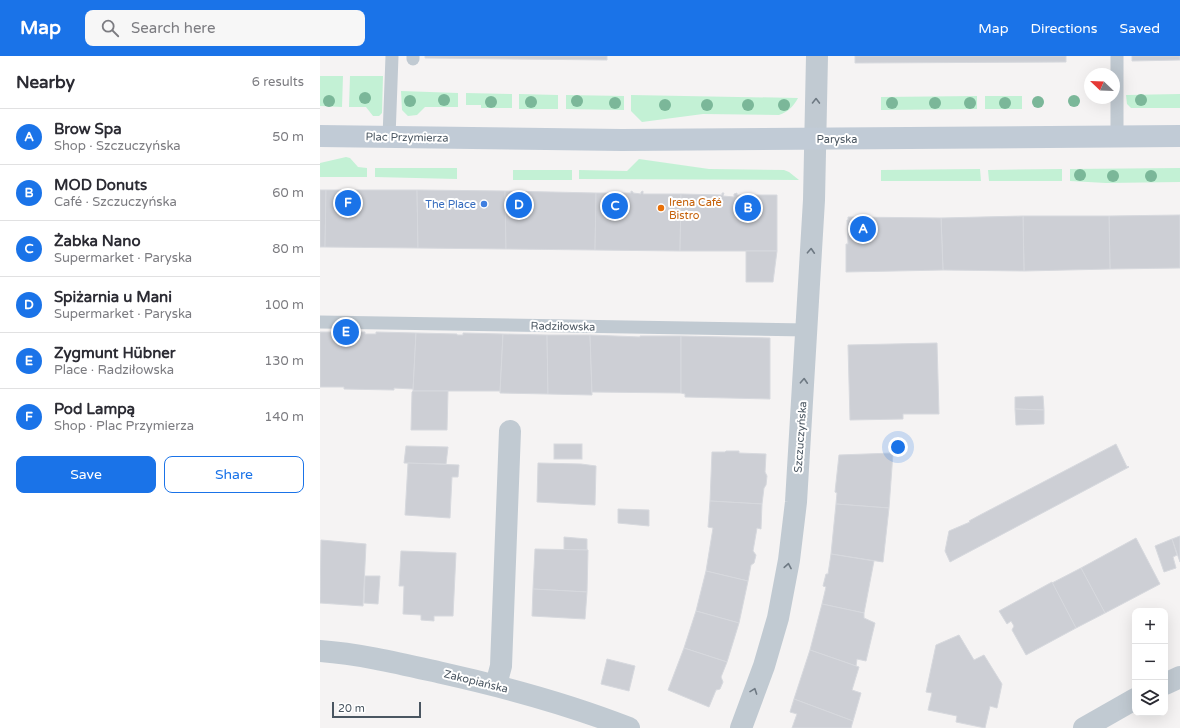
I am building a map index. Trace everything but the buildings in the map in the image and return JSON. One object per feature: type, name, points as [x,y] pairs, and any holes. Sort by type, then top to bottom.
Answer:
[{"type":"street","name":"Szczuczyńska","points":[[741,728],[764,666],[778,618],[789,560],[796,502],[814,200],[817,56]]},
{"type":"street","name":"Plac Przymierza","points":[[320,136],[493,139]]},
{"type":"street","name":"Paryska","points":[[493,139],[816,140],[1180,136]]},
{"type":"street","points":[[496,685],[500,666],[510,431]]},
{"type":"street","name":"Zakopiańska","points":[[320,651],[378,659],[496,685],[605,718],[629,728]]},
{"type":"street","points":[[1168,683],[1180,677]]},
{"type":"street","points":[[1084,728],[1132,701]]},
{"type":"lane","points":[[390,137],[392,56]]},
{"type":"lane","points":[[1117,56],[1117,137]]},
{"type":"lane","name":"Radziłowska","points":[[320,322],[807,330]]},
{"type":"green space","points":[[320,76],[343,76],[342,107],[320,106]]},
{"type":"green space","points":[[350,76],[383,76],[382,113],[379,116],[373,116],[366,107],[349,107]]},
{"type":"green space","points":[[401,91],[458,93],[458,107],[425,107],[417,115],[408,116],[402,110]]},
{"type":"green space","points":[[466,93],[512,94],[512,108],[481,108],[481,105],[466,105]]},
{"type":"green space","points":[[519,94],[558,95],[558,109],[519,109]]},
{"type":"green space","points":[[1180,94],[1180,108],[1131,108],[1127,104],[1126,95]]},
{"type":"green space","points":[[566,95],[624,96],[624,110],[566,109]]},
{"type":"green space","points":[[631,95],[798,98],[790,109],[779,115],[703,114],[642,122],[631,111]]},
{"type":"green space","points":[[977,96],[977,109],[881,110],[881,97]]},
{"type":"green space","points":[[985,96],[1022,96],[1022,109],[985,109]]},
{"type":"green space","points":[[346,157],[350,158],[358,167],[367,168],[367,177],[320,177],[320,163]]},
{"type":"green space","points":[[639,159],[709,169],[784,170],[799,180],[579,179],[579,170],[627,171]]},
{"type":"green space","points":[[375,168],[457,168],[457,179],[375,177]]},
{"type":"green space","points":[[1180,168],[1180,182],[1106,183],[1070,181],[1070,169]]},
{"type":"green space","points":[[980,169],[981,181],[881,181],[881,170]]},
{"type":"green space","points":[[1062,169],[1062,181],[989,181],[988,170]]},
{"type":"green space","points":[[513,170],[572,170],[572,180],[513,180]]},
{"type":"place","name":"Pod Lampą","points":[[348,203]]},
{"type":"place","name":"The Place","points":[[484,204]]},
{"type":"place","name":"Spiżarnia u Mani","points":[[519,205]]},
{"type":"place","name":"Żabka Nano","points":[[615,206]]},
{"type":"place","name":"Irena Café Bistro","points":[[661,208]]},
{"type":"place","name":"MOD Donuts","points":[[748,208]]},
{"type":"place","name":"Brow Spa","points":[[863,229]]},
{"type":"place","name":"Zygmunt Hübner","points":[[346,332]]}]
